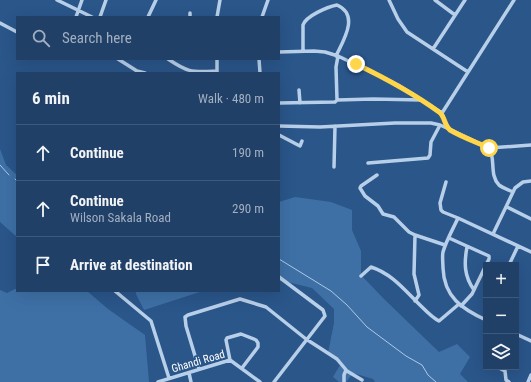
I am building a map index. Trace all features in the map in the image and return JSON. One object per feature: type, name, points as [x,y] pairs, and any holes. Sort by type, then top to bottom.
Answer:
[{"type":"street","points":[[58,0],[90,16]]},
{"type":"street","points":[[76,16],[82,0]]},
{"type":"street","points":[[100,16],[106,0]]},
{"type":"street","points":[[148,16],[156,0]]},
{"type":"street","points":[[217,16],[220,0]]},
{"type":"street","points":[[262,16],[268,0]]},
{"type":"street","points":[[389,0],[398,19],[407,32],[468,72]]},
{"type":"street","points":[[435,0],[455,15]]},
{"type":"street","points":[[433,48],[465,0]]},
{"type":"street","points":[[442,113],[514,0]]},
{"type":"street","points":[[302,51],[303,25],[306,19],[336,5],[340,7],[348,16],[349,22],[346,35],[337,56],[336,67],[338,100]]},
{"type":"street","points":[[0,23],[16,31]]},
{"type":"street","points":[[280,52],[325,52],[337,56],[398,85],[442,113],[445,123],[449,129]]},
{"type":"street","points":[[119,60],[137,72]]},
{"type":"street","points":[[170,60],[188,71],[216,72],[217,60]]},
{"type":"street","points":[[259,60],[260,72]]},
{"type":"street","points":[[299,90],[300,103]]},
{"type":"street","points":[[280,103],[335,102],[338,100],[422,100]]},
{"type":"street","points":[[280,126],[308,127],[431,123],[440,125],[489,148],[531,145]]},
{"type":"street","points":[[368,163],[428,158],[430,155],[431,142],[440,125]]},
{"type":"street","points":[[334,167],[336,126]]},
{"type":"street","points":[[280,136],[300,146],[302,141]]},
{"type":"street","points":[[489,148],[492,153],[497,182],[513,192]]},
{"type":"street","points":[[377,175],[361,186],[360,189],[365,196],[378,206],[383,214],[394,218],[415,235],[445,245]]},
{"type":"street","points":[[493,234],[513,192],[520,184],[531,181]]},
{"type":"street","points":[[446,182],[441,200],[441,210],[443,212],[531,252]]},
{"type":"street","points":[[507,207],[531,219]]},
{"type":"street","points":[[458,218],[445,245],[442,256],[444,279],[447,289],[460,305],[483,317]]},
{"type":"street","points":[[415,235],[414,274],[419,295],[415,300]]},
{"type":"street","points":[[449,238],[489,256],[488,262]]},
{"type":"street","points":[[510,262],[518,246]]},
{"type":"street","points":[[467,247],[465,272],[474,290]]},
{"type":"street","points":[[361,276],[371,267],[384,272],[439,321],[469,298],[483,271]]},
{"type":"street","points":[[274,382],[325,316],[325,312],[280,278]]},
{"type":"street","points":[[116,292],[151,321],[169,378]]},
{"type":"street","points":[[199,369],[186,326],[185,317],[241,299],[266,307],[306,339],[337,358],[346,370],[362,380]]},
{"type":"street","points":[[230,360],[226,340],[227,338],[241,334],[256,340],[258,347],[242,368]]},
{"type":"street","points":[[519,335],[531,341]]},
{"type":"street","name":"Ghandi Road","points":[[158,382],[230,360],[260,382]]},
{"type":"street","points":[[344,382],[346,370]]},
{"type":"street","points":[[503,370],[505,371],[506,380],[509,382]]},
{"type":"street","points":[[189,373],[191,382]]},
{"type":"street","points":[[344,382],[351,374]]},
{"type":"street","points":[[529,381],[531,375]]},
{"type":"shaded area","points":[[0,149],[6,165],[16,174],[16,236],[0,222]]},
{"type":"shaded area","points":[[295,197],[331,202],[352,210],[352,230],[361,251],[361,275],[439,352],[457,344],[470,357],[460,374],[468,382],[375,382],[373,379],[353,373],[346,382],[339,382],[333,377],[340,365],[328,353],[334,323],[334,309],[312,288],[280,280],[280,202]]},
{"type":"shaded area","points":[[16,288],[16,292],[88,292],[108,309],[145,335],[149,382],[0,382],[0,290],[7,293]]},
{"type":"shaded area","points":[[136,292],[200,292],[144,310]]},
{"type":"waterway","points":[[0,165],[9,175]]},
{"type":"waterway","points":[[280,260],[331,291],[347,305],[367,327],[406,356],[422,365],[428,375],[436,382]]},
{"type":"route","points":[[356,64],[398,85],[442,113],[442,117],[449,129],[489,148]]}]
